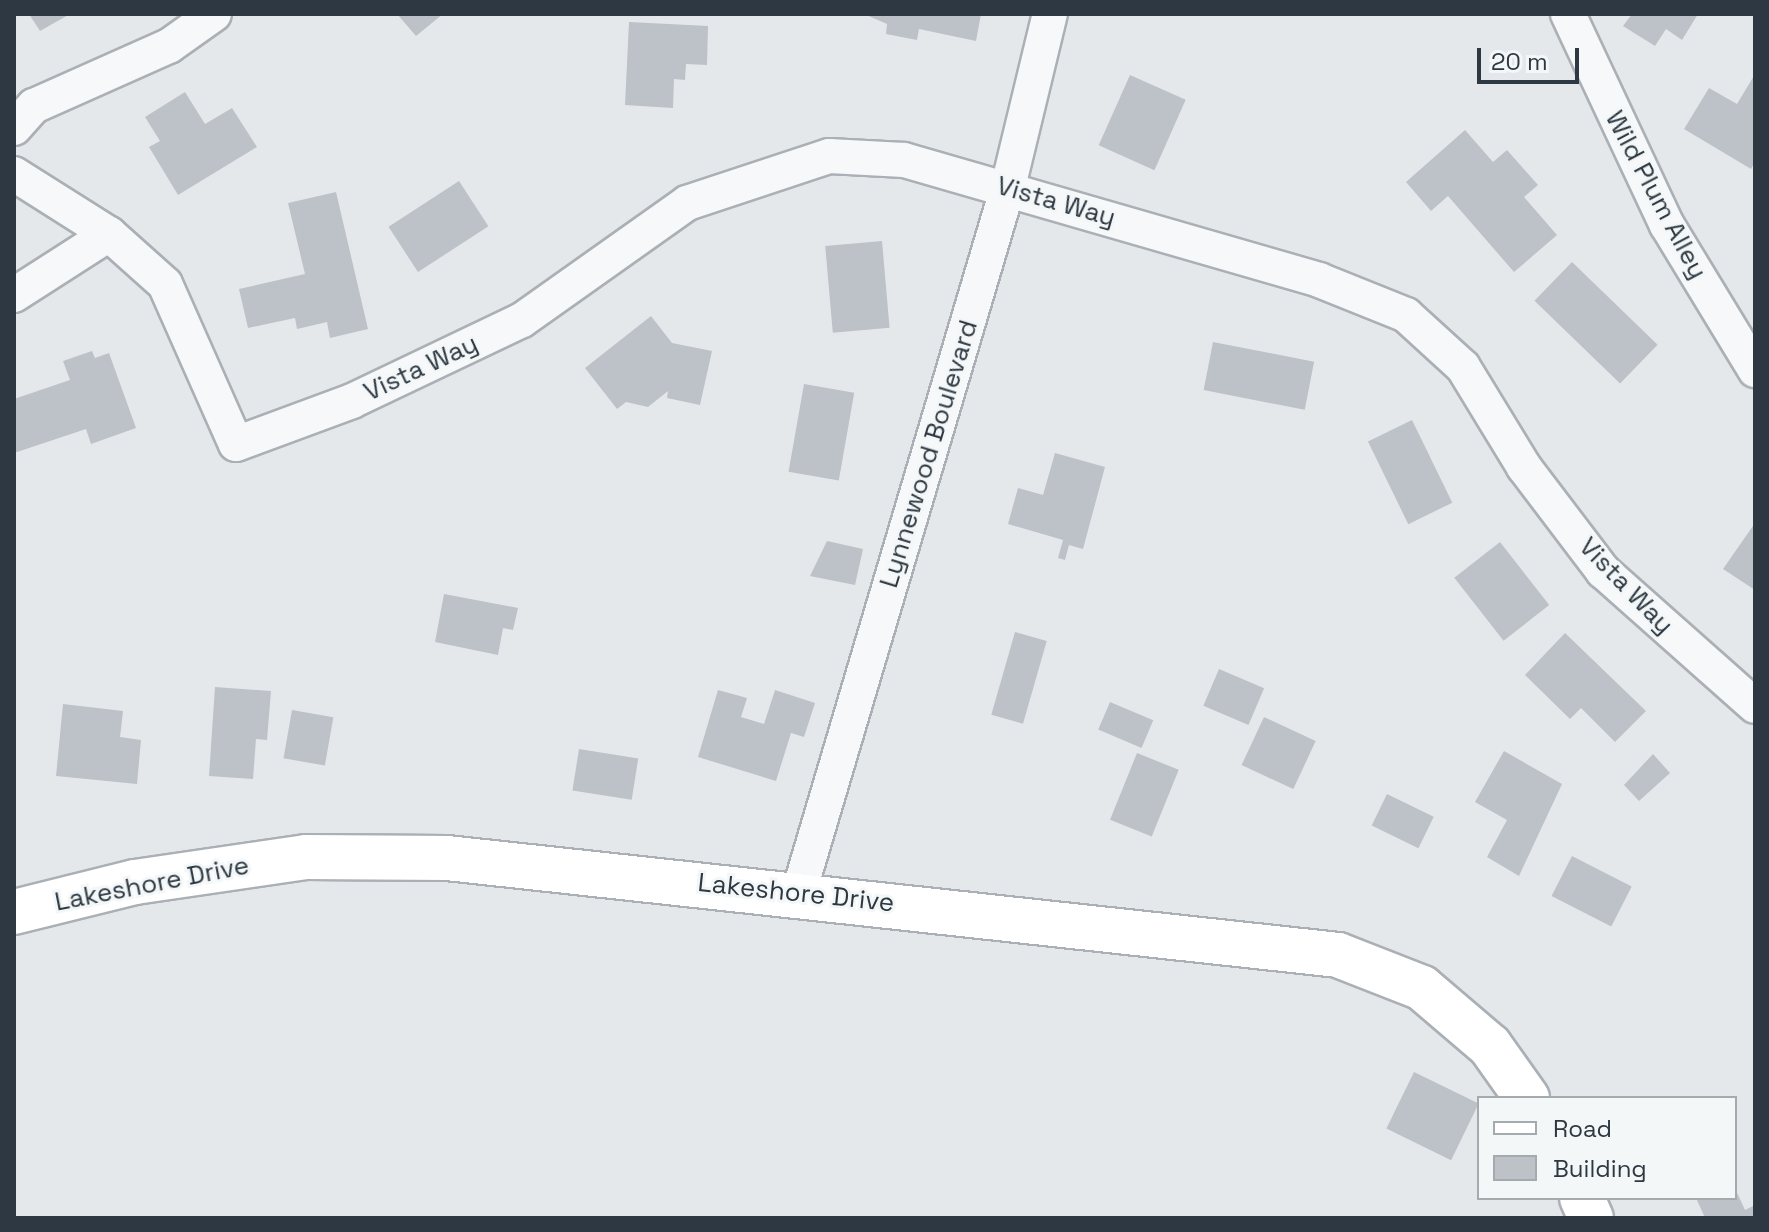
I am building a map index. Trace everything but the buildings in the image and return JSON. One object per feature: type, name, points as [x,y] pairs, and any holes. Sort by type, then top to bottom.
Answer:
[{"type":"main road","name":"Lakeshore Drive","points":[[14,912],[135,882],[306,857],[447,858],[799,892],[1338,955],[1422,988],[1490,1046],[1526,1096]]},
{"type":"street","points":[[14,128],[34,106],[169,46],[214,14]]},
{"type":"street","name":"Lynnewood Boulevard","points":[[799,892],[1008,187],[1050,14]]},
{"type":"street","name":"Wild Plum Alley","points":[[1568,14],[1667,225],[1755,370]]},
{"type":"street","name":"Vista Way","points":[[109,234],[165,284],[236,444],[352,401],[522,320],[687,203],[764,173],[829,156],[904,160],[1008,187],[1319,280],[1406,315],[1463,367],[1524,467],[1603,571],[1755,706]]},
{"type":"street","points":[[14,174],[109,234],[14,295]]}]
